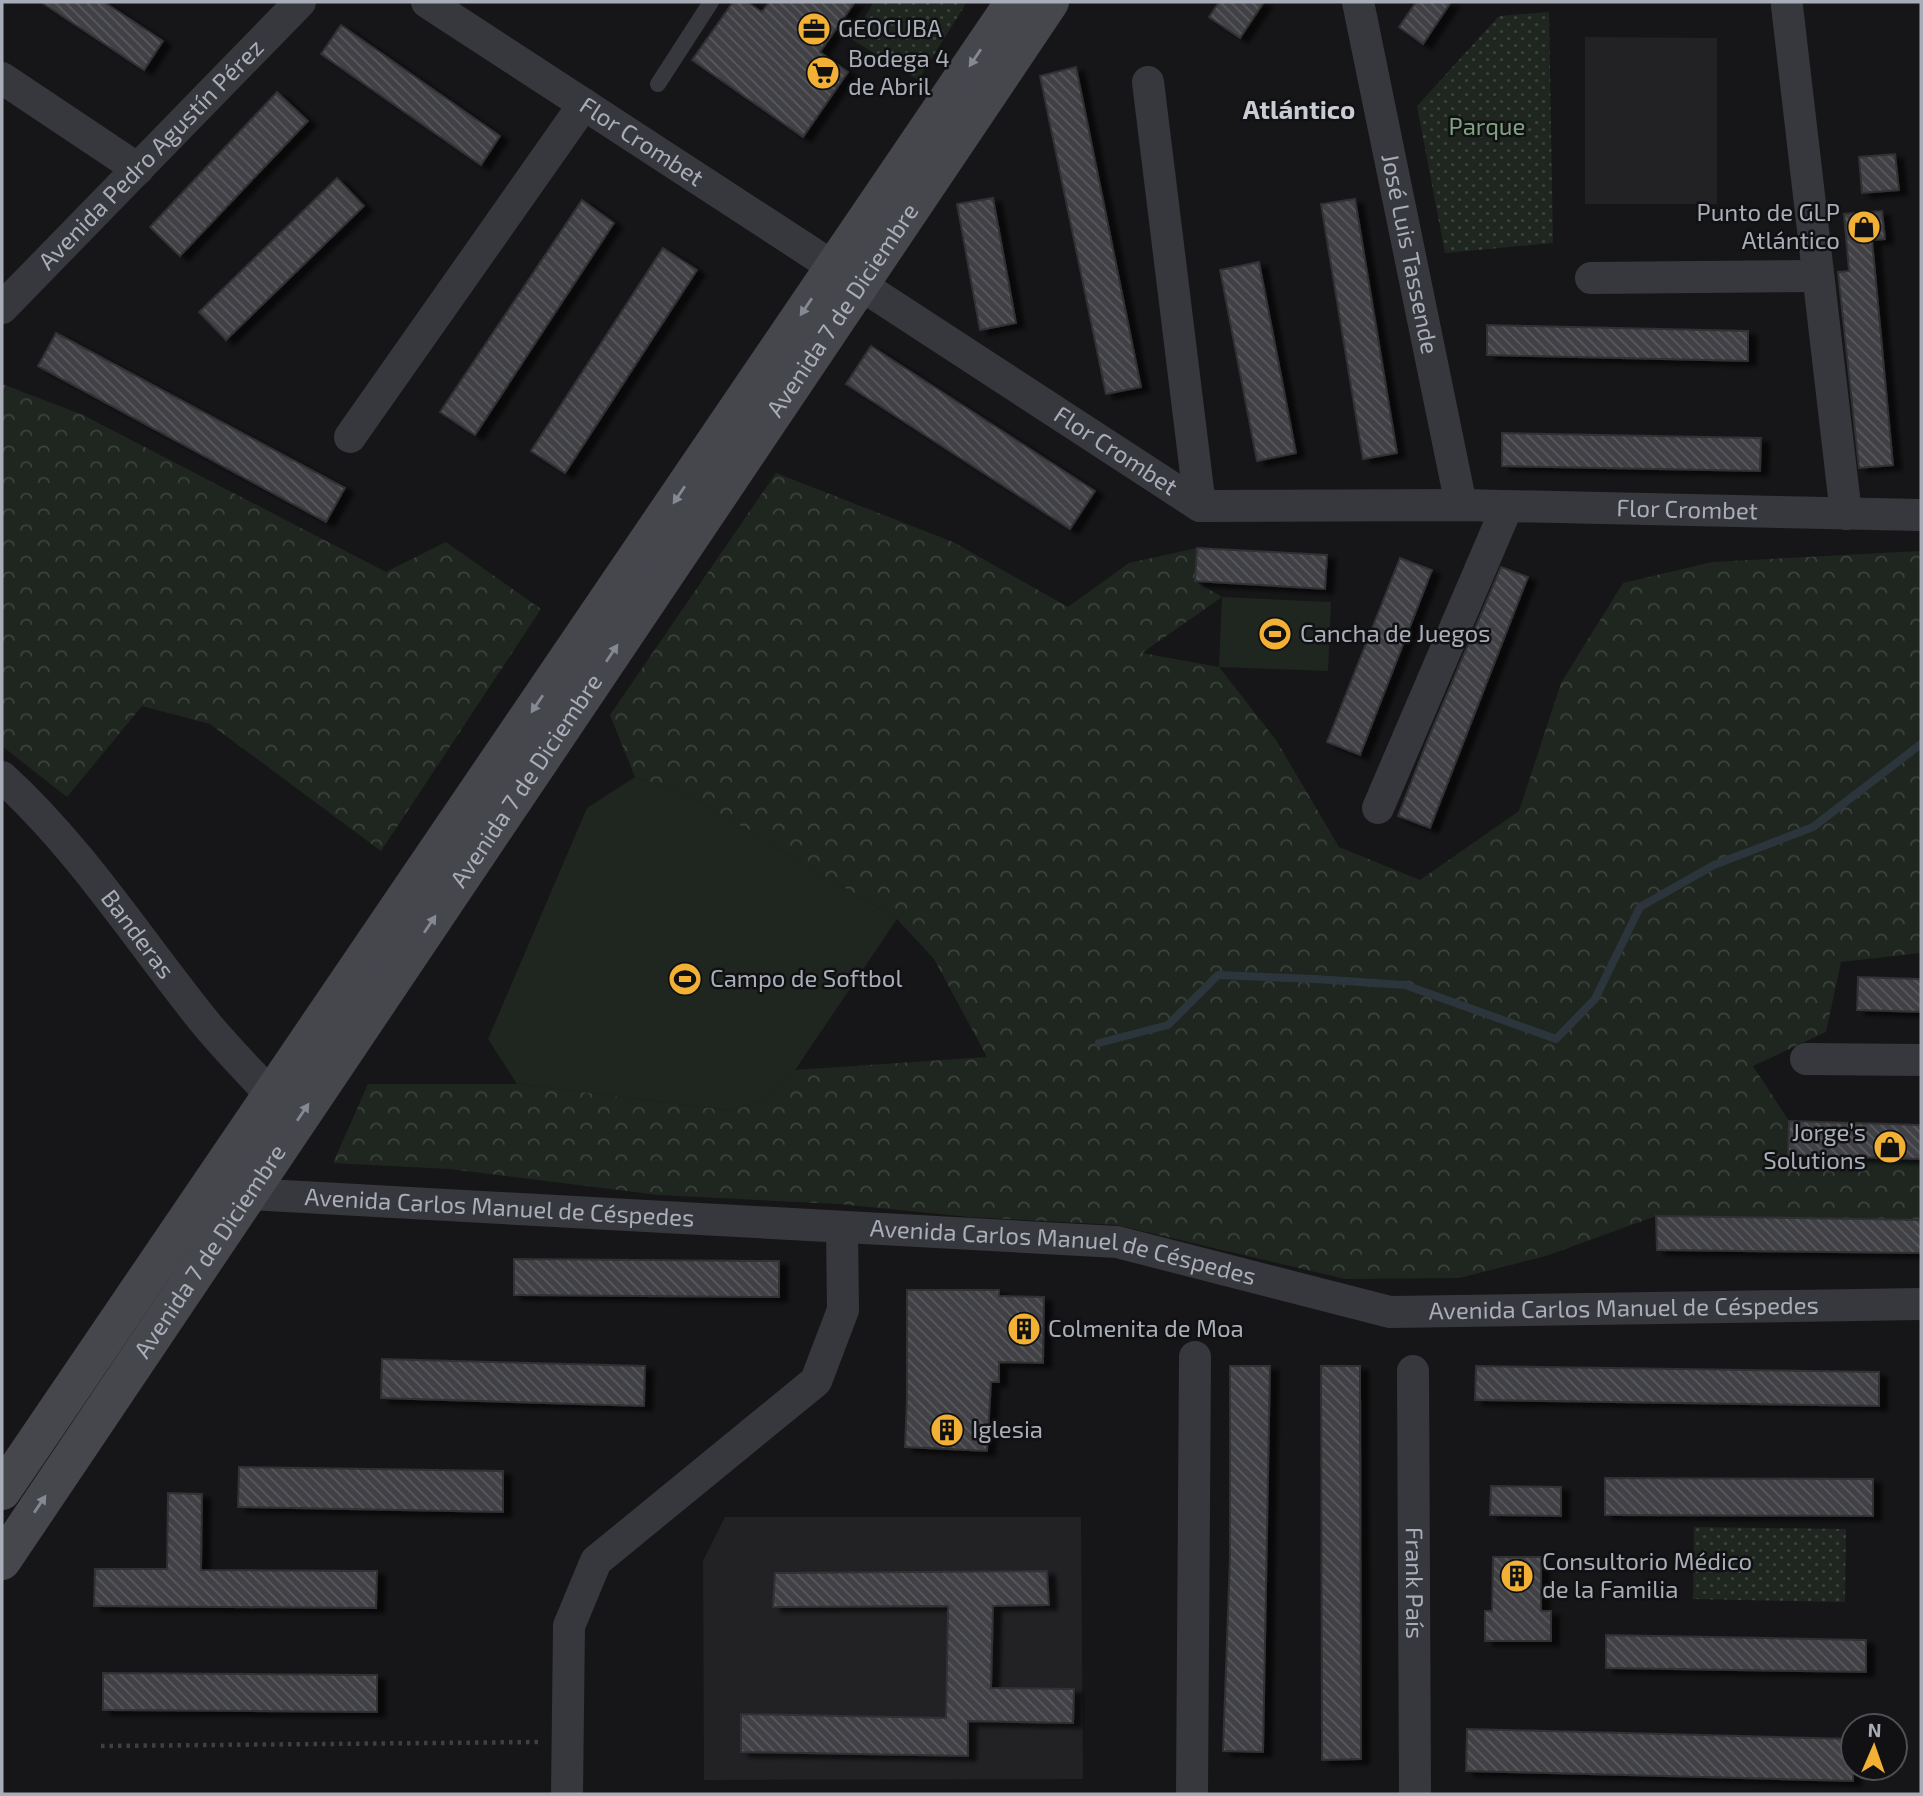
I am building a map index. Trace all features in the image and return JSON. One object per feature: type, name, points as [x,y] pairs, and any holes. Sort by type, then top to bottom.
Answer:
[{"type":"main road","name":"Avenida 7 de Diciembre","points":[[2,1561],[248,1194],[847,276],[1014,2]]},
{"type":"main road","name":"Avenida 7 de Diciembre","points":[[2,1491],[271,1095],[847,276],[1050,2]]},
{"type":"street","name":"Avenida Pedro Agustín Pérez","points":[[2,309],[300,2]]},
{"type":"street","name":"Flor Crombet","points":[[428,2],[1200,506],[1461,505],[1921,515]]},
{"type":"street","name":"José Luis Tassende","points":[[1358,2],[1461,505]]},
{"type":"street","points":[[1787,6],[1846,514]]},
{"type":"street","points":[[2,78],[138,169]]},
{"type":"street","points":[[1148,82],[1200,506]]},
{"type":"street","points":[[350,437],[584,104]]},
{"type":"street","points":[[1591,278],[1817,276]]},
{"type":"street","points":[[1378,808],[1507,506]]},
{"type":"street","name":"Banderas","points":[[2,777],[26,799],[93,878],[205,1021],[271,1095]]},
{"type":"street","points":[[1806,1059],[1921,1060]]},
{"type":"street","name":"Avenida Carlos Manuel de Céspedes","points":[[201,1197],[248,1194],[1117,1242],[1390,1312],[1921,1304]]},
{"type":"street","points":[[567,1794],[569,1626],[596,1561],[816,1381],[843,1310],[842,1227]]},
{"type":"street","points":[[1192,1794],[1195,1357]]},
{"type":"street","name":"Frank País","points":[[1413,1371],[1415,1794]]},
{"type":"lane","points":[[658,84],[711,2]]},
{"type":"path","points":[[101,1746],[567,1742]]},
{"type":"shaded area","points":[[1585,37],[1717,38],[1717,204],[1585,204]]},
{"type":"shaded area","points":[[725,1517],[1081,1517],[1083,1779],[704,1780],[703,1561]]},
{"type":"green space","points":[[874,2],[967,2],[918,80],[851,39]]},
{"type":"green space","name":"Parque","points":[[1549,12],[1553,243],[1445,253],[1417,106],[1499,16]]},
{"type":"green space","points":[[2,384],[83,415],[386,572],[446,542],[541,609],[381,851],[210,724],[142,706],[67,797],[2,746]]},
{"type":"green space","points":[[776,473],[953,542],[1068,607],[1129,563],[1197,548],[1195,581],[1222,597],[1142,653],[1219,667],[1276,740],[1339,847],[1420,880],[1519,811],[1561,683],[1623,583],[1712,562],[1921,551],[1921,953],[1841,962],[1826,1032],[1753,1066],[1789,1121],[1788,1155],[1921,1159],[1921,1220],[1656,1216],[1546,1256],[1459,1278],[1345,1279],[1117,1225],[970,1217],[839,1204],[659,1195],[450,1169],[333,1163],[368,1084],[517,1084],[733,1111],[771,1096],[795,1070],[987,1057],[934,959],[897,919],[682,791],[635,777],[610,715]]},
{"type":"green space","name":"Cancha de Juegos","points":[[1222,597],[1331,602],[1328,671],[1219,667]]},
{"type":"green space","name":"Campo de Softbol","points":[[635,777],[682,791],[897,919],[795,1070],[771,1096],[733,1111],[517,1084],[488,1039],[587,808]]},
{"type":"green space","points":[[1694,1527],[1846,1529],[1845,1602],[1693,1599]]},
{"type":"building","points":[[41,2],[104,2],[163,41],[144,70]]},
{"type":"building","points":[[733,2],[747,2],[762,12],[769,2],[855,2],[820,52],[848,72],[803,137],[692,60]]},
{"type":"building","points":[[1219,2],[1264,2],[1240,38],[1209,17]]},
{"type":"building","points":[[1416,2],[1451,2],[1423,44],[1399,27]]},
{"type":"building","points":[[341,25],[500,136],[481,165],[321,54]]},
{"type":"building","points":[[1076,67],[1141,387],[1106,394],[1040,76]]},
{"type":"building","points":[[277,92],[308,121],[180,256],[150,227]]},
{"type":"building","points":[[1895,154],[1899,190],[1862,193],[1859,157]]},
{"type":"building","points":[[337,178],[364,206],[226,340],[199,312]]},
{"type":"building","points":[[993,198],[1016,323],[980,330],[957,204]]},
{"type":"building","points":[[1355,199],[1397,453],[1363,459],[1321,204]]},
{"type":"building","points":[[582,200],[614,223],[475,435],[440,412]]},
{"type":"building","points":[[1882,211],[1885,239],[1872,240],[1893,465],[1859,468],[1838,272],[1849,271],[1844,214]]},
{"type":"building","points":[[663,248],[697,270],[565,473],[531,451]]},
{"type":"building","points":[[1259,262],[1296,453],[1257,461],[1220,270]]},
{"type":"building","points":[[1487,325],[1748,331],[1748,361],[1487,355]]},
{"type":"building","points":[[56,333],[345,488],[326,522],[38,366]]},
{"type":"building","points":[[871,346],[1095,491],[1070,529],[846,384]]},
{"type":"building","points":[[1502,433],[1761,438],[1760,471],[1502,466]]},
{"type":"building","points":[[1197,548],[1327,555],[1325,589],[1195,581]]},
{"type":"building","points":[[1400,558],[1432,570],[1360,755],[1327,742]]},
{"type":"building","points":[[1501,567],[1528,577],[1430,828],[1398,816]]},
{"type":"building","points":[[1858,977],[1921,979],[1921,1012],[1857,1010]]},
{"type":"building","points":[[1789,1121],[1921,1125],[1921,1159],[1788,1155]]},
{"type":"building","points":[[1656,1216],[1921,1220],[1921,1253],[1657,1250]]},
{"type":"building","points":[[514,1259],[779,1261],[779,1297],[514,1295]]},
{"type":"building","points":[[907,1290],[999,1290],[999,1296],[1044,1297],[1043,1363],[999,1362],[999,1382],[991,1382],[987,1451],[905,1447]]},
{"type":"building","points":[[382,1359],[645,1366],[644,1406],[381,1398]]},
{"type":"building","points":[[1230,1366],[1270,1366],[1263,1752],[1223,1751],[1230,1557]]},
{"type":"building","points":[[1321,1366],[1360,1366],[1361,1759],[1322,1760]]},
{"type":"building","points":[[1476,1366],[1879,1372],[1879,1406],[1475,1400]]},
{"type":"building","points":[[239,1467],[503,1471],[503,1512],[238,1507]]},
{"type":"building","points":[[1605,1478],[1873,1479],[1873,1516],[1605,1515]]},
{"type":"building","points":[[1491,1486],[1561,1487],[1561,1516],[1490,1515]]},
{"type":"building","points":[[168,1493],[202,1494],[201,1570],[377,1571],[376,1608],[94,1606],[95,1569],[167,1569]]},
{"type":"building","points":[[1493,1557],[1541,1557],[1541,1611],[1551,1611],[1551,1641],[1485,1641],[1485,1611],[1492,1611]]},
{"type":"building","points":[[1047,1571],[1049,1605],[993,1606],[991,1688],[1074,1689],[1073,1723],[968,1721],[968,1756],[741,1752],[741,1714],[946,1718],[948,1606],[773,1607],[775,1573]]},
{"type":"building","points":[[1606,1635],[1866,1640],[1866,1672],[1606,1668]]},
{"type":"building","points":[[103,1673],[377,1675],[377,1712],[103,1710]]},
{"type":"building","points":[[1467,1729],[1839,1739],[1839,1781],[1466,1771]]},
{"type":"waterway","points":[[1099,1043],[1168,1025],[1218,975],[1405,985],[1556,1039],[1595,999],[1640,907],[1714,865],[1813,827],[1921,744]]},
{"type":"place","name":"GEOCUBA","points":[[814,29]]},
{"type":"place","name":"Bodega 4 de Abril","points":[[823,73]]},
{"type":"place","name":"Punto de GLP Atlántico","points":[[1864,227]]},
{"type":"place","name":"Cancha de Juegos","points":[[1275,634]]},
{"type":"place","name":"Campo de Softbol","points":[[685,979]]},
{"type":"place","name":"Jorge’s Solutions","points":[[1890,1147]]},
{"type":"place","name":"Colmenita de Moa","points":[[1024,1329]]},
{"type":"place","name":"Iglesia","points":[[947,1430]]},
{"type":"place","name":"Consultorio Médico de la Familia","points":[[1517,1576]]},
{"type":"district","name":"Atlántico","points":[[1299,110]]}]
